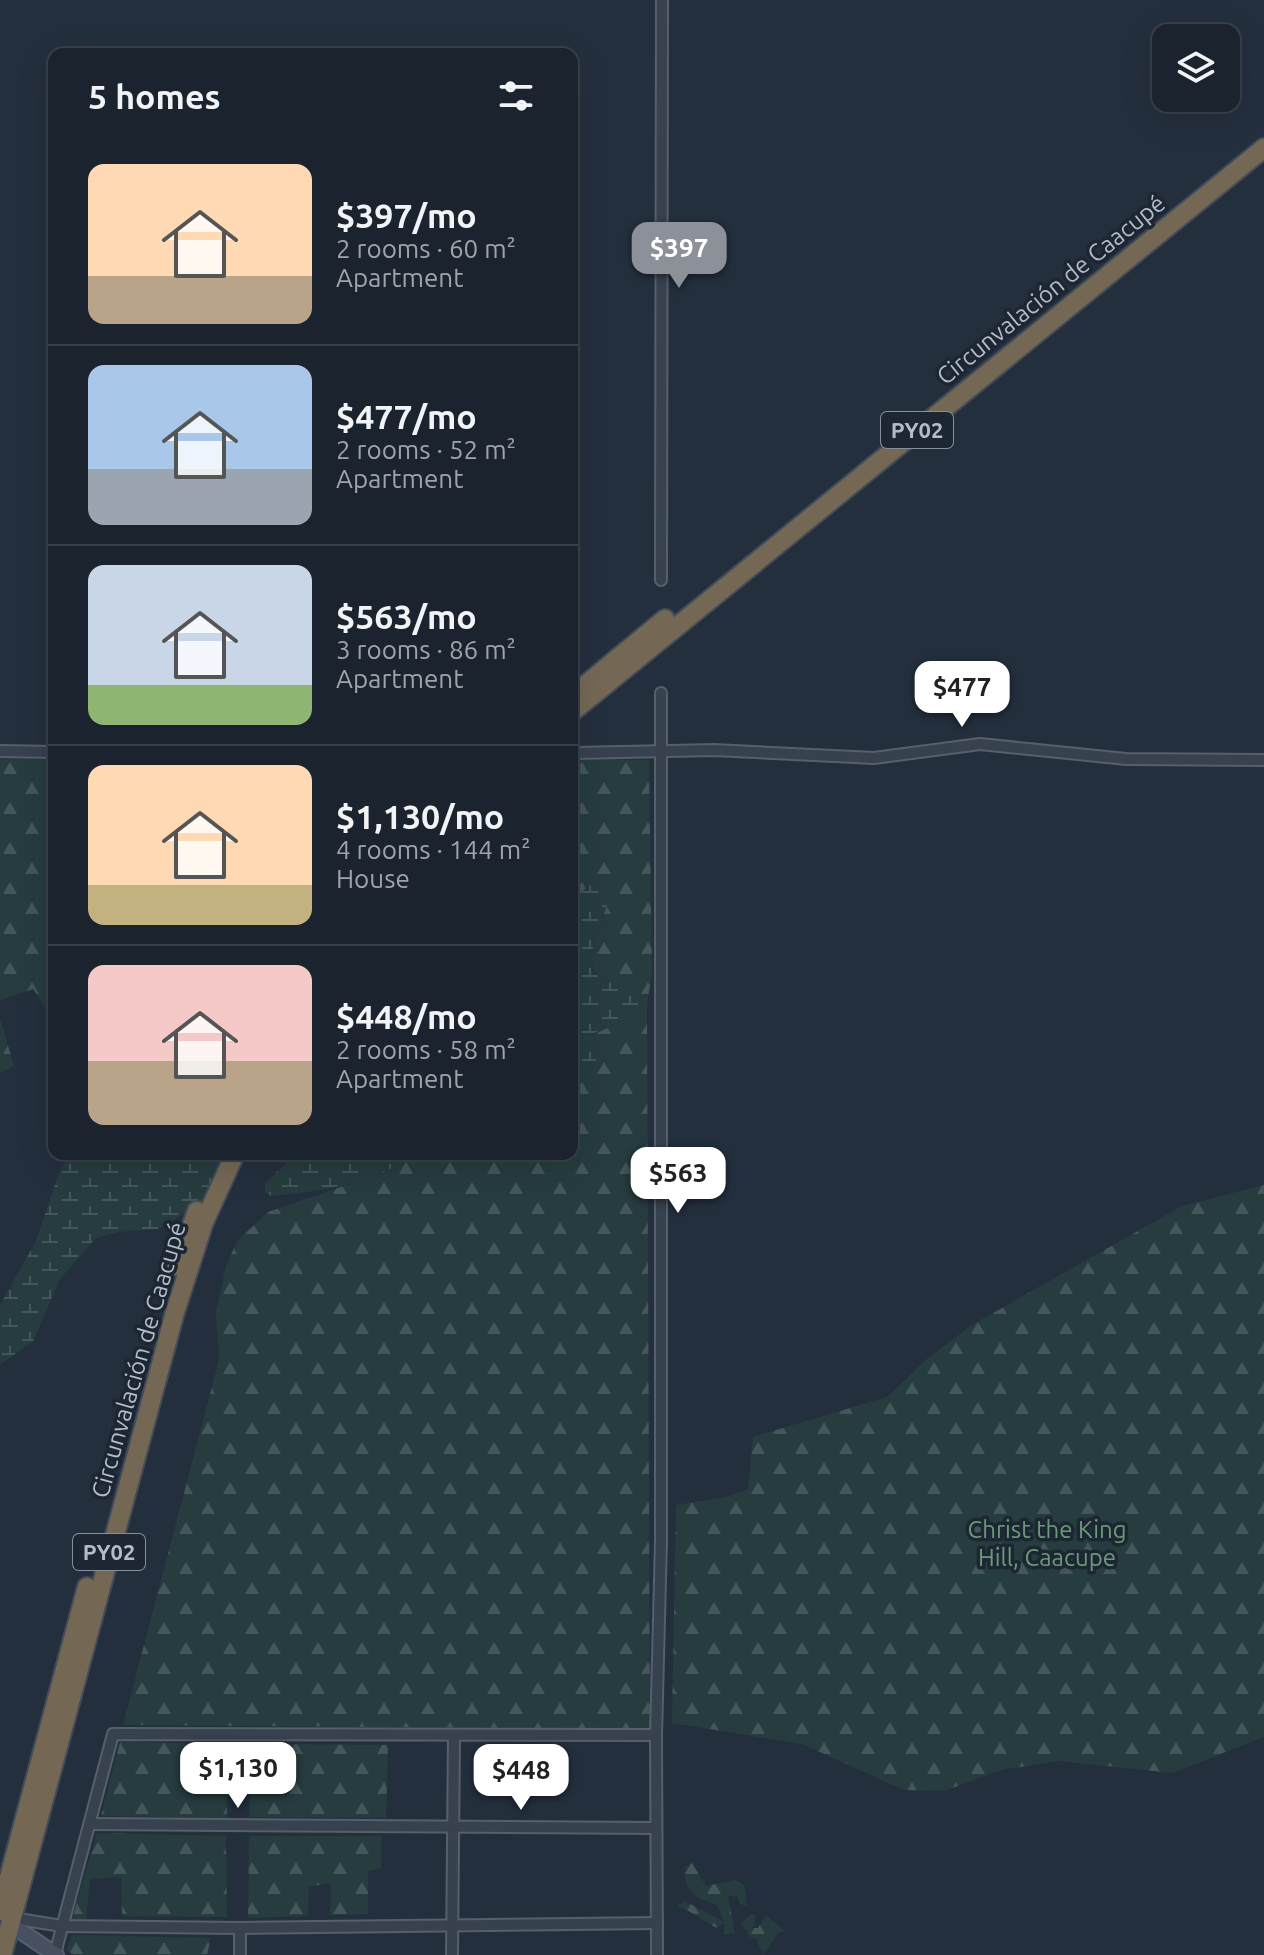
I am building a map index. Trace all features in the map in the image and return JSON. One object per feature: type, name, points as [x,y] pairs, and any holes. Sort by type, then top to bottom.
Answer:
[{"type":"highway","name":"Circunvalación de Caacupé","points":[[578,691],[1264,134]]},
{"type":"highway","name":"Circunvalación de Caacupé","points":[[578,707],[1264,148]]},
{"type":"highway","name":"Circunvalación de Caacupé","points":[[2,1955],[7,1918],[160,1323],[186,1236],[220,1160]]},
{"type":"highway","name":"Circunvalación de Caacupé","points":[[7,1918],[175,1312],[204,1222],[232,1160]]},
{"type":"street","points":[[661,580],[662,0]]},
{"type":"street","points":[[657,1955],[656,1735],[661,1541],[661,693]]},
{"type":"street","points":[[578,753],[714,750],[874,758],[990,744],[1126,759],[1264,760]]},
{"type":"street","points":[[0,751],[48,752]]},
{"type":"street","points":[[7,1918],[55,1955],[113,1734],[656,1735]]},
{"type":"street","points":[[452,1955],[454,1735]]},
{"type":"street","points":[[90,1824],[453,1829],[656,1828]]},
{"type":"street","points":[[7,1918],[62,1926],[240,1928],[657,1923]]},
{"type":"street","points":[[240,1928],[240,1955]]},
{"type":"green space","points":[[0,759],[48,759],[48,1011],[33,989],[0,1000]]},
{"type":"green space","points":[[578,759],[649,760],[652,975],[648,997],[608,981],[593,967],[594,946],[610,885],[588,886],[578,896]]},
{"type":"green space","points":[[602,882],[610,885],[594,946],[592,967],[607,981],[648,997],[647,1009],[590,1035],[600,1049],[593,1066],[578,1080],[578,896],[588,886]]},
{"type":"green space","points":[[647,1009],[650,1729],[123,1725],[219,1360],[216,1312],[226,1266],[237,1241],[268,1212],[387,1171],[406,1160],[578,1160],[578,1080],[590,1070],[600,1049],[590,1036]]},
{"type":"green space","points":[[0,1018],[14,1066],[0,1073]]},
{"type":"green space","points":[[67,1160],[227,1160],[204,1201],[159,1229],[118,1232],[96,1238],[60,1279],[33,1341],[0,1365],[0,1305],[36,1241],[59,1172]]},
{"type":"green space","points":[[290,1160],[406,1160],[365,1179],[309,1192],[271,1196],[265,1192],[265,1183]]},
{"type":"green space","name":"Christ the King Hill, Caacupe","points":[[1264,1185],[1264,1737],[1172,1773],[1059,1761],[1001,1770],[944,1791],[904,1790],[802,1744],[672,1723],[676,1505],[726,1497],[748,1489],[753,1437],[887,1397],[927,1359],[972,1325],[1182,1206]]},
{"type":"green space","points":[[120,1742],[228,1744],[227,1818],[101,1816]]},
{"type":"green space","points":[[248,1744],[388,1745],[386,1818],[250,1817]]},
{"type":"green space","points":[[97,1833],[226,1836],[227,1917],[122,1916],[121,1877],[90,1879],[86,1919],[72,1919]]},
{"type":"green space","points":[[249,1836],[382,1836],[381,1868],[368,1871],[368,1914],[330,1915],[331,1883],[309,1887],[308,1916],[248,1918]]},
{"type":"green space","points":[[692,1863],[706,1886],[736,1880],[744,1885],[747,1906],[740,1904],[737,1896],[728,1896],[735,1933],[724,1935],[724,1923],[717,1928],[677,1906],[685,1901],[724,1922],[717,1905],[702,1899],[688,1888],[685,1867]]},
{"type":"green space","points":[[756,1915],[753,1928],[758,1928],[766,1915],[784,1931],[778,1933],[763,1955],[756,1938],[750,1937],[741,1923]]},
{"type":"green space","points":[[72,1935],[211,1938],[207,1955],[74,1955],[66,1950]]}]
